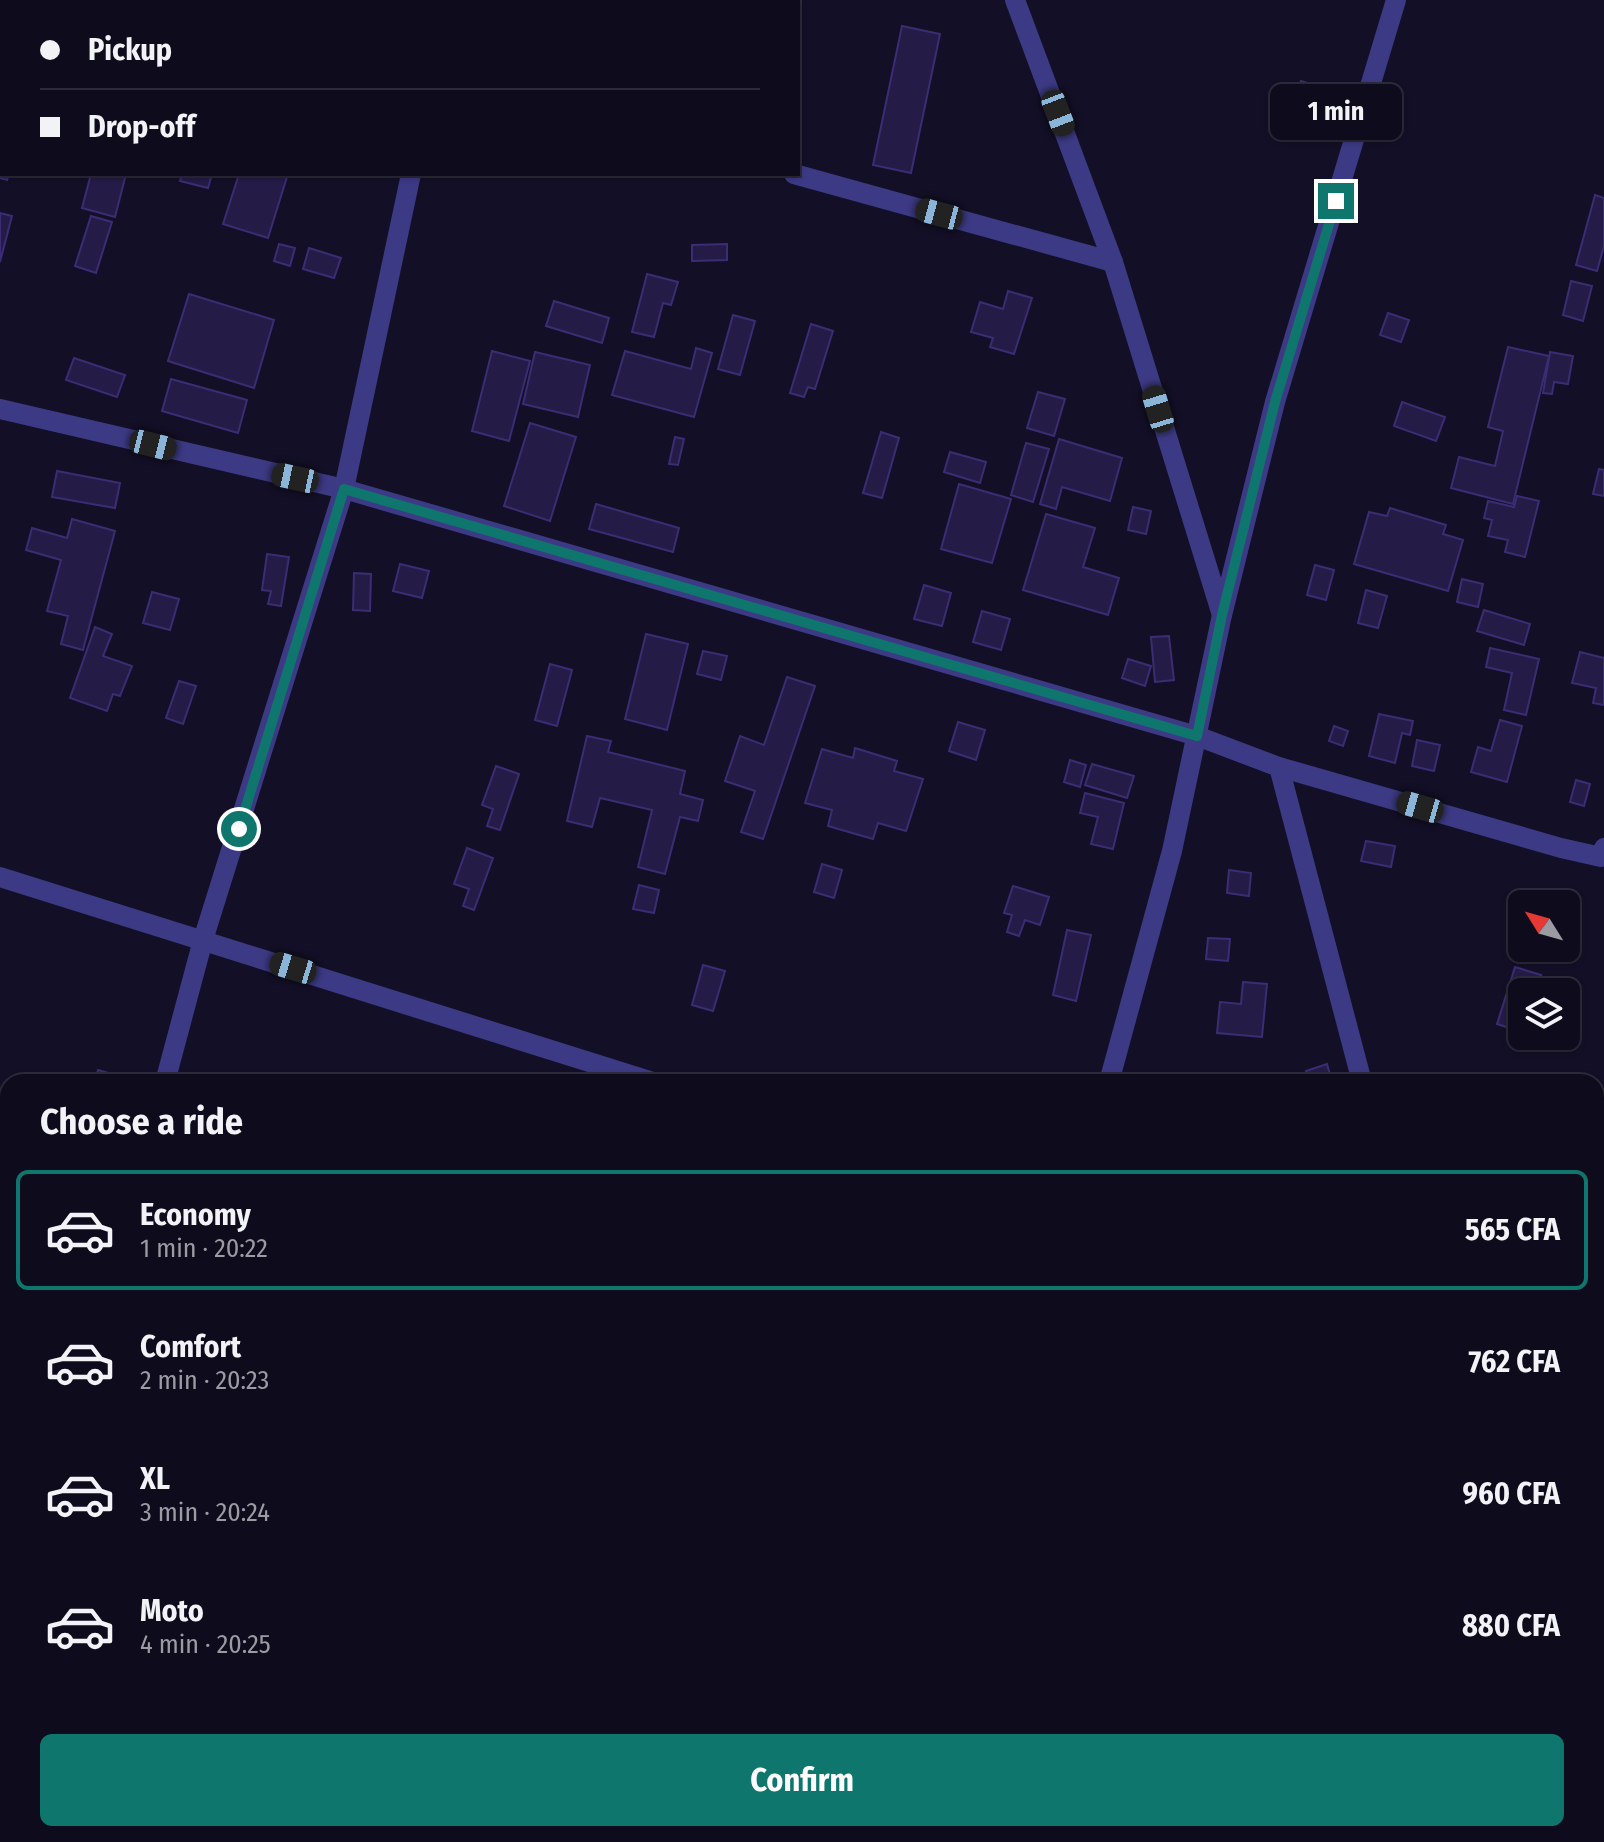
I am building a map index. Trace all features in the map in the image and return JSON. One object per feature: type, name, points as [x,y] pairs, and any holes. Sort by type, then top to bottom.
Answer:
[{"type":"street","points":[[1015,0],[1113,262],[1222,615]]},
{"type":"street","points":[[1111,1074],[1172,851],[1222,615],[1275,402],[1396,0]]},
{"type":"street","points":[[167,1074],[203,940],[344,489],[411,176]]},
{"type":"street","points":[[800,176],[1113,262]]},
{"type":"street","points":[[0,409],[344,489],[1197,736],[1279,767],[1603,854]]},
{"type":"street","points":[[1279,767],[1360,1074]]},
{"type":"street","points":[[0,877],[628,1074]]},
{"type":"building","points":[[902,26],[940,34],[911,173],[873,165]]},
{"type":"building","points":[[1301,81],[1323,88],[1316,110],[1294,103]]},
{"type":"building","points":[[90,176],[125,176],[115,217],[82,208]]},
{"type":"building","points":[[181,176],[211,176],[208,188],[180,181]]},
{"type":"building","points":[[238,176],[287,177],[268,238],[223,224]]},
{"type":"building","points":[[1595,195],[1604,198],[1604,246],[1597,271],[1576,265]]},
{"type":"building","points":[[0,213],[12,216],[0,262]]},
{"type":"building","points":[[91,216],[112,222],[96,273],[75,266]]},
{"type":"building","points":[[279,244],[295,248],[290,266],[274,261]]},
{"type":"building","points":[[727,244],[727,260],[692,261],[692,245]]},
{"type":"building","points":[[309,248],[341,258],[334,278],[303,269]]},
{"type":"building","points":[[647,274],[678,282],[671,305],[663,303],[654,337],[632,332]]},
{"type":"building","points":[[1571,281],[1592,286],[1583,321],[1563,315]]},
{"type":"building","points":[[1008,291],[1032,298],[1014,354],[990,347],[993,338],[971,332],[980,302],[1003,309]]},
{"type":"building","points":[[189,294],[274,320],[254,388],[168,361]]},
{"type":"building","points":[[554,301],[609,318],[602,343],[546,326]]},
{"type":"building","points":[[1388,313],[1409,320],[1401,342],[1380,335]]},
{"type":"building","points":[[733,315],[755,321],[740,375],[718,369]]},
{"type":"building","points":[[811,324],[833,331],[815,389],[808,387],[804,397],[790,393]]},
{"type":"building","points":[[1508,347],[1549,356],[1513,504],[1451,488],[1459,457],[1495,466],[1503,431],[1488,427]]},
{"type":"building","points":[[696,348],[712,353],[694,417],[612,395],[625,351],[691,369]]},
{"type":"building","points":[[492,351],[530,361],[509,441],[472,431]]},
{"type":"building","points":[[535,352],[590,365],[578,417],[523,404]]},
{"type":"building","points":[[1550,352],[1573,356],[1568,384],[1554,382],[1552,394],[1543,393]]},
{"type":"building","points":[[74,358],[125,375],[117,397],[66,380]]},
{"type":"building","points":[[171,379],[247,400],[238,433],[162,411]]},
{"type":"building","points":[[1038,392],[1065,399],[1054,436],[1027,428]]},
{"type":"building","points":[[1402,402],[1445,417],[1436,441],[1394,426]]},
{"type":"building","points":[[530,423],[576,437],[550,521],[504,506]]},
{"type":"building","points":[[881,432],[899,438],[882,498],[863,493]]},
{"type":"building","points":[[675,437],[684,439],[678,465],[669,464]]},
{"type":"building","points":[[1059,439],[1122,458],[1110,501],[1062,487],[1056,509],[1040,504]]},
{"type":"building","points":[[1026,443],[1049,449],[1033,502],[1011,495]]},
{"type":"building","points":[[950,452],[986,462],[980,483],[944,472]]},
{"type":"building","points":[[1599,469],[1604,470],[1604,496],[1593,494]]},
{"type":"building","points":[[57,471],[120,483],[115,508],[52,497]]},
{"type":"building","points":[[959,484],[1011,499],[992,563],[941,549]]},
{"type":"building","points":[[1517,496],[1539,501],[1525,557],[1505,552],[1508,540],[1488,536],[1492,520],[1484,518],[1488,501],[1514,507]]},
{"type":"building","points":[[596,504],[679,528],[673,552],[589,529]]},
{"type":"building","points":[[1133,507],[1151,511],[1146,534],[1128,530]]},
{"type":"building","points":[[1390,508],[1446,525],[1443,534],[1463,540],[1448,591],[1354,564],[1369,512],[1387,516]]},
{"type":"building","points":[[1046,514],[1095,528],[1083,567],[1119,578],[1108,615],[1023,590]]},
{"type":"building","points":[[72,519],[115,531],[83,650],[61,644],[68,616],[47,611],[61,560],[26,550],[32,528],[67,538]]},
{"type":"building","points":[[267,554],[289,557],[281,606],[268,604],[271,591],[262,590]]},
{"type":"building","points":[[400,564],[429,571],[422,598],[393,591]]},
{"type":"building","points":[[1315,565],[1334,570],[1326,600],[1307,595]]},
{"type":"building","points":[[354,573],[371,574],[370,611],[353,610]]},
{"type":"building","points":[[1462,579],[1483,584],[1478,607],[1457,602]]},
{"type":"building","points":[[924,585],[951,593],[942,626],[914,619]]},
{"type":"building","points":[[1366,590],[1387,596],[1378,628],[1358,623]]},
{"type":"building","points":[[152,592],[179,599],[170,630],[143,623]]},
{"type":"building","points":[[1484,610],[1530,624],[1524,645],[1477,631]]},
{"type":"building","points":[[982,611],[1010,619],[1001,650],[973,642]]},
{"type":"building","points":[[95,627],[112,634],[103,656],[132,666],[120,696],[113,694],[107,711],[70,698]]},
{"type":"building","points":[[646,634],[688,644],[667,730],[625,719]]},
{"type":"building","points":[[1169,636],[1174,680],[1155,682],[1151,637]]},
{"type":"building","points":[[1490,648],[1539,659],[1526,715],[1504,710],[1512,673],[1486,667]]},
{"type":"building","points":[[703,651],[727,656],[721,680],[697,674]]},
{"type":"building","points":[[1580,652],[1604,658],[1604,705],[1593,703],[1596,688],[1572,683]]},
{"type":"building","points":[[1128,659],[1151,666],[1145,686],[1122,678]]},
{"type":"building","points":[[550,664],[572,670],[557,726],[535,720]]},
{"type":"building","points":[[787,677],[815,686],[763,839],[741,832],[755,791],[725,781],[740,736],[764,745]]},
{"type":"building","points":[[179,681],[196,686],[183,724],[166,718]]},
{"type":"building","points":[[1379,714],[1413,721],[1410,735],[1402,733],[1395,763],[1369,756]]},
{"type":"building","points":[[1500,720],[1522,726],[1507,782],[1471,772],[1478,747],[1491,751]]},
{"type":"building","points":[[958,722],[985,730],[976,760],[949,751]]},
{"type":"building","points":[[1334,726],[1348,731],[1343,746],[1329,741]]},
{"type":"building","points":[[587,736],[611,741],[608,752],[685,771],[680,794],[703,800],[698,821],[680,817],[665,874],[638,867],[652,810],[600,798],[592,827],[567,821]]},
{"type":"building","points":[[1417,740],[1440,745],[1434,771],[1412,766]]},
{"type":"building","points":[[855,748],[897,761],[894,771],[923,779],[906,831],[878,823],[873,839],[828,826],[832,810],[805,803],[822,749],[853,758]]},
{"type":"building","points":[[1070,760],[1086,765],[1080,787],[1064,782]]},
{"type":"building","points":[[1092,764],[1134,776],[1127,798],[1085,785]]},
{"type":"building","points":[[496,766],[519,774],[500,830],[487,826],[493,809],[482,805]]},
{"type":"building","points":[[1576,780],[1590,784],[1584,806],[1570,802]]},
{"type":"building","points":[[1085,793],[1124,803],[1113,849],[1091,844],[1098,817],[1080,813]]},
{"type":"building","points":[[1366,841],[1395,846],[1391,867],[1361,861]]},
{"type":"building","points":[[467,848],[493,858],[474,910],[463,906],[469,889],[454,884]]},
{"type":"building","points":[[822,864],[842,870],[834,898],[814,892]]},
{"type":"building","points":[[1229,870],[1251,873],[1249,896],[1227,893]]},
{"type":"building","points":[[639,885],[659,890],[654,913],[633,909]]},
{"type":"building","points":[[1013,886],[1049,897],[1040,925],[1025,920],[1019,936],[1007,932],[1012,915],[1004,913]]},
{"type":"building","points":[[1067,930],[1091,935],[1076,1001],[1053,995]]},
{"type":"building","points":[[1208,938],[1230,939],[1228,961],[1206,959]]},
{"type":"building","points":[[703,965],[725,971],[713,1011],[692,1005]]},
{"type":"building","points":[[1515,967],[1541,975],[1540,978],[1512,978]]},
{"type":"building","points":[[1243,982],[1267,984],[1262,1037],[1217,1033],[1220,1002],[1241,1004]]},
{"type":"building","points":[[1508,989],[1508,1028],[1497,1024]]},
{"type":"building","points":[[1327,1064],[1330,1074],[1307,1074],[1306,1071]]},
{"type":"route","points":[[239,829],[344,489],[1197,736],[1222,615],[1275,402],[1336,201]]}]
